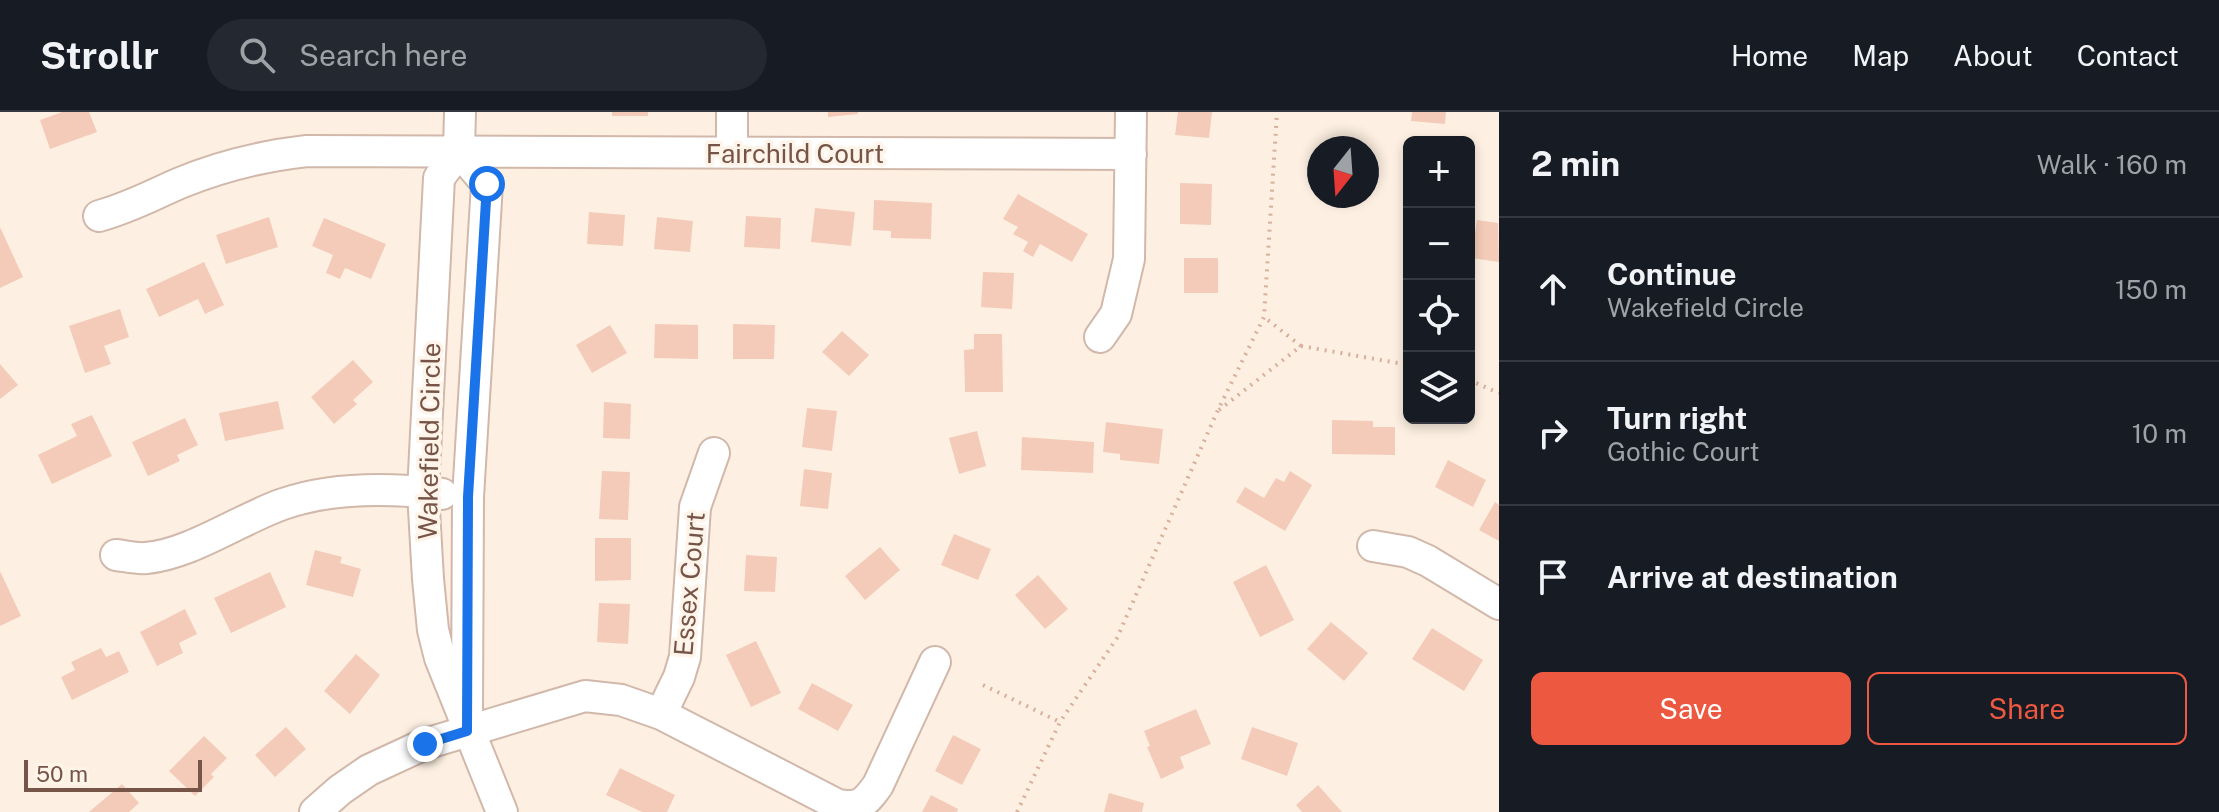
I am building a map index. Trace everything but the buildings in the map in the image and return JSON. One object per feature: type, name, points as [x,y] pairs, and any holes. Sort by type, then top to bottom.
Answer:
[{"type":"street","name":"Wakefield Circle","points":[[460,112],[459,151],[439,178],[423,492],[433,630],[467,731],[502,812]]},
{"type":"street","points":[[732,112],[732,153]]},
{"type":"street","points":[[1100,337],[1116,314],[1129,259],[1131,112]]},
{"type":"street","name":"Fairchild Court","points":[[99,216],[131,207],[227,165],[266,155],[307,151],[1131,154]]},
{"type":"street","name":"Wakefield Circle","points":[[459,151],[487,184],[468,497],[467,731]]},
{"type":"street","name":"Essex Court","points":[[661,714],[685,657],[695,507],[714,453]]},
{"type":"street","points":[[116,555],[145,559],[174,551],[287,503],[320,496],[374,491],[468,497]]},
{"type":"street","points":[[1373,546],[1408,552],[1428,561],[1499,604]]},
{"type":"street","points":[[315,812],[369,770],[425,744],[585,696],[621,700],[661,714],[838,805],[860,806],[878,785],[935,662]]},
{"type":"path","points":[[1017,812],[1060,722],[1117,638],[1217,412],[1264,317],[1277,112]]},
{"type":"path","points":[[1264,317],[1301,346],[1403,364]]},
{"type":"path","points":[[1217,412],[1301,346]]},
{"type":"path","points":[[1475,383],[1499,393]]},
{"type":"path","points":[[983,685],[1060,722]]},
{"type":"route","points":[[425,744],[467,731],[468,497],[487,184]]}]
